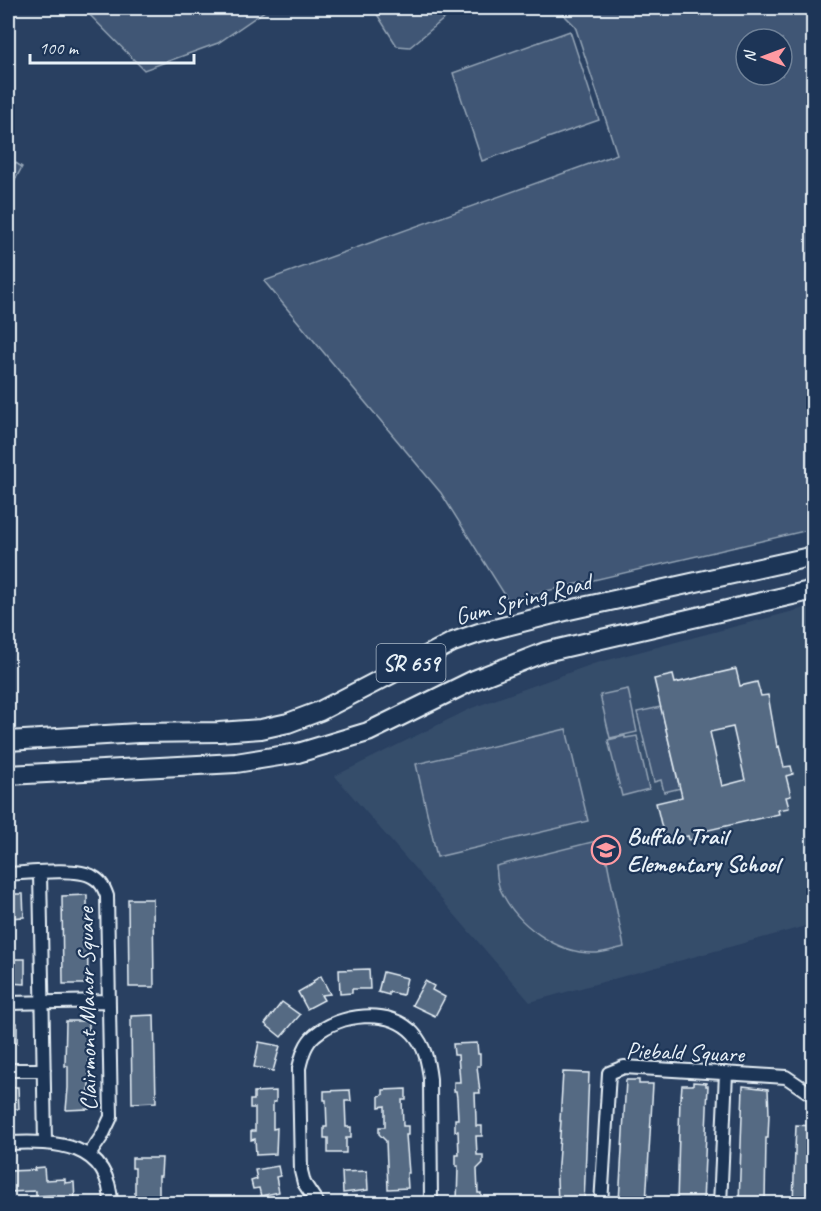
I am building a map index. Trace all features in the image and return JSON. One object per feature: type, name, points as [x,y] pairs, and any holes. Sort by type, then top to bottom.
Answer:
[{"type":"main road","name":"Gum Spring Road","points":[[8,741],[138,733],[219,732],[261,729],[288,723],[320,711],[453,642],[479,633],[569,609],[813,556]]},
{"type":"main road","name":"SR 659","points":[[8,775],[236,763],[298,753],[368,732],[474,680],[545,652],[813,590]]},
{"type":"street","name":"Clairmont Manor Square","points":[[8,874],[73,872],[88,874],[100,882],[104,888],[111,1117],[89,1155]]},
{"type":"street","points":[[40,873],[45,1142]]},
{"type":"street","points":[[8,1003],[108,1001]]},
{"type":"street","points":[[318,1203],[304,1183],[301,1171],[299,1068],[303,1052],[313,1036],[339,1020],[356,1017],[382,1018],[396,1022],[412,1032],[423,1046],[428,1060],[430,1079],[431,1203]]},
{"type":"street","name":"Piebald Square","points":[[601,1203],[609,1073],[624,1067],[786,1077],[813,1096]]},
{"type":"street","points":[[8,1070],[44,1070]]},
{"type":"street","points":[[720,1203],[726,1073]]},
{"type":"street","points":[[8,1143],[45,1142],[68,1146],[89,1155],[100,1167],[108,1183],[111,1203]]},
{"type":"shaded area","points":[[83,8],[269,8],[218,43],[144,70]]},
{"type":"shaded area","points":[[373,8],[457,8],[410,47],[397,46]]},
{"type":"shaded area","points":[[557,8],[813,8],[813,529],[508,600],[441,493],[264,281],[617,154],[575,26]]},
{"type":"shaded area","points":[[570,31],[599,120],[482,161],[453,73]]},
{"type":"shaded area","points":[[8,158],[22,167],[8,193]]},
{"type":"shaded area","name":"Buffalo Trail Elementary School","points":[[813,606],[813,924],[530,1002],[335,776],[472,708],[593,664]]},
{"type":"shaded area","points":[[628,689],[637,732],[610,738],[600,695]]},
{"type":"shaded area","points":[[661,707],[681,788],[664,792],[661,780],[654,782],[637,712]]},
{"type":"shaded area","points":[[566,729],[588,821],[437,857],[416,764]]},
{"type":"shaded area","points":[[625,736],[625,738],[637,736],[649,789],[622,796],[608,740]]},
{"type":"shaded area","points":[[596,841],[604,846],[624,947],[597,953],[567,949],[553,943],[527,925],[507,902],[500,889],[496,866]]},
{"type":"building","name":"Buffalo Trail Elementary School","points":[[736,669],[740,686],[757,682],[761,696],[768,695],[777,747],[779,746],[784,767],[791,766],[793,774],[786,776],[791,796],[786,797],[789,808],[778,810],[779,814],[704,831],[705,837],[689,840],[688,836],[665,841],[656,803],[682,797],[654,679],[673,675],[675,683]],"holes":[[[733,727],[745,780],[722,786],[710,732]]]},
{"type":"building","points":[[8,894],[23,894],[24,917],[8,918]]},
{"type":"building","points":[[87,895],[88,984],[63,984],[62,896]]},
{"type":"building","points":[[128,899],[153,899],[154,987],[129,987]]},
{"type":"building","points":[[13,959],[25,959],[25,984],[8,983],[8,966],[13,966]]},
{"type":"building","points":[[369,969],[370,989],[352,989],[352,993],[340,994],[339,970]]},
{"type":"building","points":[[383,972],[407,978],[403,995],[378,992]]},
{"type":"building","points":[[321,976],[330,994],[321,995],[324,1000],[307,1009],[298,992]]},
{"type":"building","points":[[425,981],[434,986],[432,990],[445,997],[435,1016],[412,1005]]},
{"type":"building","points":[[282,1002],[300,1015],[281,1037],[265,1024]]},
{"type":"building","points":[[154,1015],[156,1102],[132,1103],[131,1016]]},
{"type":"building","points":[[66,1021],[89,1021],[89,1109],[66,1110],[68,1066],[65,1066]]},
{"type":"building","points":[[8,1023],[17,1023],[17,1043],[8,1043]]},
{"type":"building","points":[[259,1042],[280,1046],[273,1071],[254,1067]]},
{"type":"building","points":[[477,1043],[478,1054],[480,1054],[480,1066],[477,1066],[480,1093],[475,1093],[476,1126],[482,1126],[482,1136],[476,1136],[477,1155],[483,1155],[483,1163],[477,1169],[478,1193],[481,1193],[481,1203],[457,1203],[456,1155],[459,1155],[458,1131],[455,1131],[455,1119],[458,1119],[454,1082],[460,1082],[458,1055],[454,1055],[453,1044]]},
{"type":"building","points":[[563,1072],[589,1073],[584,1203],[558,1203],[557,1178]]},
{"type":"building","points":[[626,1080],[639,1080],[639,1084],[653,1084],[646,1203],[619,1202]]},
{"type":"building","points":[[693,1082],[706,1083],[708,1086],[703,1203],[677,1203],[680,1097],[682,1085],[693,1085]]},
{"type":"building","points":[[743,1086],[768,1089],[765,1203],[739,1203]]},
{"type":"building","points":[[8,1087],[18,1087],[19,1109],[8,1109]]},
{"type":"building","points":[[406,1089],[406,1100],[402,1100],[403,1126],[408,1126],[408,1135],[406,1135],[408,1188],[388,1189],[386,1141],[379,1134],[379,1127],[385,1127],[385,1106],[379,1107],[379,1096],[383,1095],[383,1090]]},
{"type":"building","points":[[350,1090],[351,1101],[345,1101],[346,1127],[351,1127],[351,1138],[346,1138],[346,1153],[328,1153],[328,1138],[324,1138],[324,1127],[327,1127],[324,1091]]},
{"type":"building","points":[[276,1091],[276,1102],[273,1102],[273,1129],[277,1128],[276,1154],[256,1155],[255,1139],[251,1140],[251,1131],[255,1131],[255,1108],[250,1108],[250,1100],[254,1100],[254,1092]]},
{"type":"building","points":[[796,1125],[813,1126],[813,1203],[793,1203]]},
{"type":"building","points":[[132,1158],[162,1158],[159,1203],[135,1201],[135,1168],[132,1168]]},
{"type":"building","points":[[278,1166],[280,1176],[276,1177],[279,1192],[261,1196],[259,1188],[253,1189],[251,1181],[257,1179],[255,1170]]},
{"type":"building","points":[[44,1167],[45,1180],[65,1179],[65,1183],[74,1182],[75,1201],[55,1203],[55,1195],[36,1196],[36,1191],[8,1192],[8,1171],[35,1170],[34,1168]]},
{"type":"building","points":[[367,1171],[368,1190],[343,1193],[342,1172]]},
{"type":"place","name":"Buffalo Trail Elementary School","points":[[606,850]]}]
